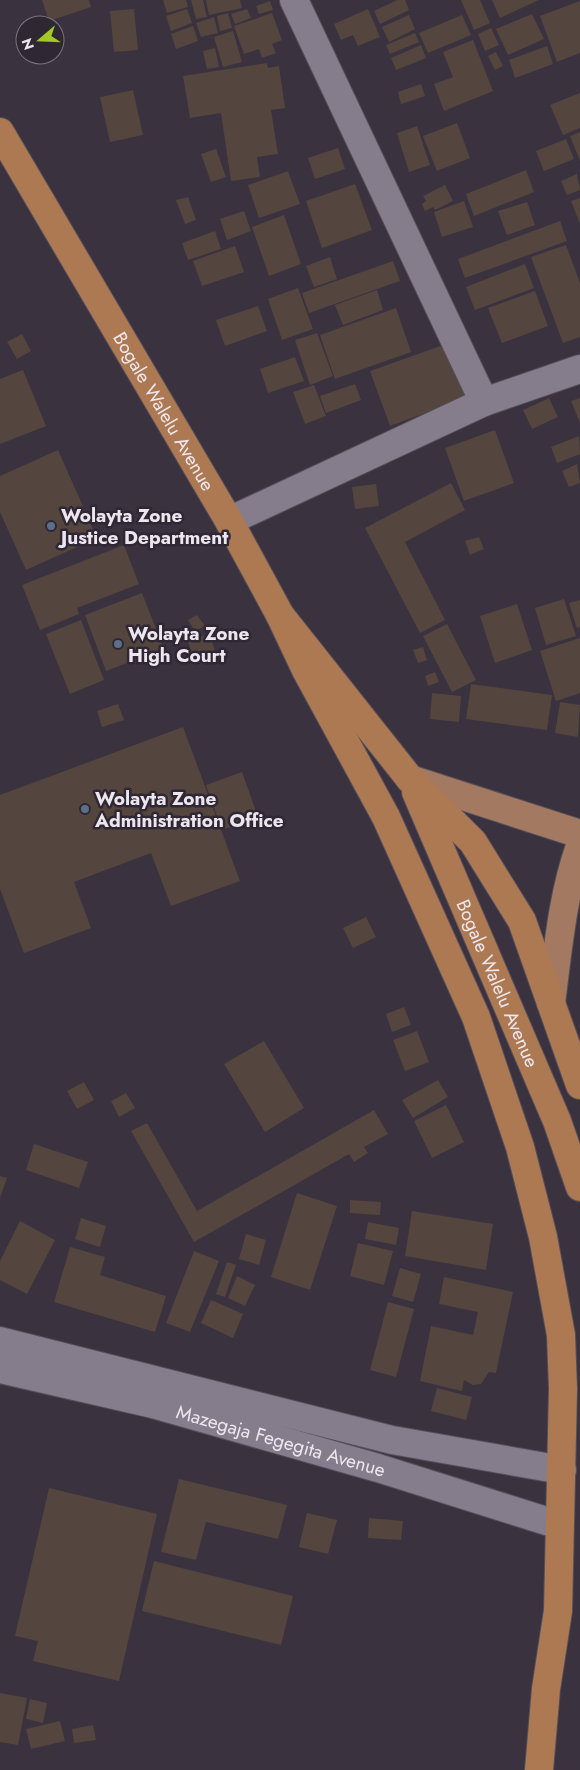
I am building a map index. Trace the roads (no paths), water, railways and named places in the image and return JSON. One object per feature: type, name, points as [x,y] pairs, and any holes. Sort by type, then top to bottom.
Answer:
[{"type":"highway","name":"Bogale Walelu Avenue","points":[[0,132],[229,521],[280,615],[410,779],[473,842],[522,921],[580,1084]]},
{"type":"highway","points":[[280,615],[306,670],[386,817],[476,1017],[498,1077],[520,1147],[543,1237],[561,1335],[562,1470],[558,1611],[546,1690],[539,1770]]},
{"type":"highway","name":"Bogale Walelu Avenue","points":[[410,779],[557,1121],[580,1187]]},
{"type":"main road","points":[[410,779],[580,834]]},
{"type":"main road","points":[[551,1003],[570,874],[580,846]]},
{"type":"street","points":[[294,0],[484,402]]},
{"type":"street","points":[[229,521],[484,402],[580,369]]},
{"type":"street","name":"Mazegaja Fegegita Avenue","points":[[0,1340],[392,1440],[562,1470]]},
{"type":"street","name":"Mazegaja Fegegita Avenue","points":[[0,1370],[153,1404],[378,1468],[559,1525]]},
{"type":"place","name":"Wolayta Zone Justice Department","points":[[51,526]]},
{"type":"place","name":"Wolayta Zone High Court","points":[[118,644]]},
{"type":"place","name":"Wolayta Zone Administration Office","points":[[85,809]]}]
